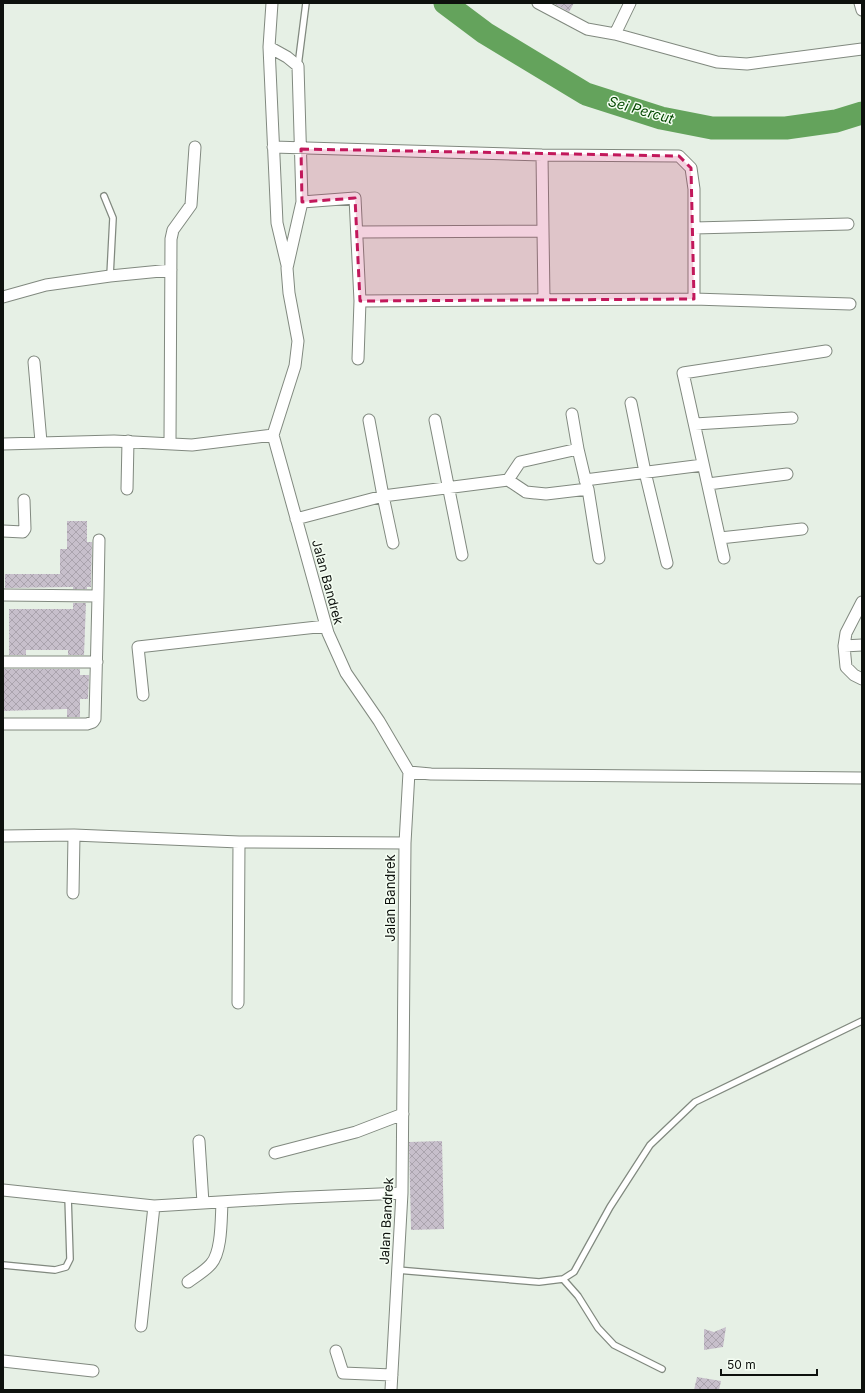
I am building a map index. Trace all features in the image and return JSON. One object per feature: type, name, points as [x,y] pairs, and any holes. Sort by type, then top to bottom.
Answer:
[{"type":"street","points":[[3,444],[128,441],[192,445],[274,436],[296,366],[298,341],[289,293],[287,268],[277,223],[270,47],[272,3]]},
{"type":"street","points":[[538,3],[587,28],[615,34],[716,62],[746,64],[862,49]]},
{"type":"street","points":[[615,34],[630,3]]},
{"type":"street","points":[[860,3],[862,10]]},
{"type":"street","points":[[270,47],[287,57],[298,66],[302,202],[287,268]]},
{"type":"street","points":[[170,443],[170,239],[173,230],[192,205],[195,147]]},
{"type":"street","points":[[274,147],[542,155],[679,156],[691,168],[694,189],[694,299]]},
{"type":"street","points":[[542,155],[544,299]]},
{"type":"street","points":[[302,202],[355,198],[358,232],[360,301],[358,359]]},
{"type":"street","points":[[694,228],[848,224]]},
{"type":"street","points":[[358,232],[543,231]]},
{"type":"street","points":[[3,297],[46,285],[110,276],[170,270]]},
{"type":"street","points":[[360,301],[694,299],[850,304]]},
{"type":"street","points":[[724,558],[683,373],[826,351]]},
{"type":"street","points":[[34,362],[41,442]]},
{"type":"street","points":[[631,403],[645,472],[667,563]]},
{"type":"street","points":[[572,414],[578,449],[587,485],[599,558]]},
{"type":"street","points":[[694,424],[792,418]]},
{"type":"street","points":[[369,420],[382,496],[393,543]]},
{"type":"street","points":[[434,420],[462,555]]},
{"type":"street","name":"Jalan Bandrek","points":[[274,436],[326,626],[346,673],[379,721],[409,772],[404,843],[402,1193],[391,1390]]},
{"type":"street","points":[[127,489],[128,441]]},
{"type":"street","points":[[508,480],[520,462],[578,449]]},
{"type":"street","points":[[296,518],[382,496],[508,480],[531,492],[546,494],[645,472],[703,465]]},
{"type":"street","points":[[708,484],[787,474]]},
{"type":"street","points":[[3,531],[23,532],[25,529],[24,500]]},
{"type":"street","points":[[720,538],[802,529]]},
{"type":"street","points":[[3,724],[93,722],[96,719],[99,540]]},
{"type":"street","points":[[3,595],[98,596]]},
{"type":"street","points":[[862,602],[846,634],[844,646],[846,667],[854,675],[862,679]]},
{"type":"street","points":[[143,695],[138,648],[326,626]]},
{"type":"street","points":[[844,646],[862,645]]},
{"type":"street","points":[[3,662],[96,662]]},
{"type":"street","points":[[409,772],[430,774],[862,778]]},
{"type":"street","points":[[3,836],[74,836],[239,842],[404,843]]},
{"type":"street","points":[[73,893],[74,836]]},
{"type":"street","points":[[238,1004],[239,842]]},
{"type":"street","points":[[274,1153],[356,1132],[403,1114]]},
{"type":"street","points":[[199,1141],[203,1203]]},
{"type":"street","points":[[3,1190],[154,1206],[402,1193]]},
{"type":"street","points":[[188,1282],[211,1264],[215,1258],[218,1249],[222,1203]]},
{"type":"street","points":[[140,1326],[154,1206]]},
{"type":"street","points":[[336,1350],[343,1373],[392,1375]]},
{"type":"street","points":[[3,1361],[93,1370]]},
{"type":"lane","points":[[298,66],[306,3]]},
{"type":"lane","points":[[104,196],[113,218],[110,276]]},
{"type":"lane","points":[[397,1270],[539,1282],[563,1278],[574,1272],[610,1207],[650,1145],[694,1102],[862,1021]]},
{"type":"lane","points":[[3,1265],[55,1270],[66,1267],[70,1259],[68,1196]]},
{"type":"lane","points":[[563,1278],[578,1296],[598,1328],[614,1345],[662,1369]]},
{"type":"highlighted area","points":[[301,149],[679,156],[691,168],[694,299],[360,301],[355,198],[302,202]]},
{"type":"building","points":[[553,3],[574,3],[569,12]]},
{"type":"building","points":[[67,521],[87,521],[87,542],[92,542],[91,587],[87,587],[87,589],[73,589],[73,587],[5,588],[5,574],[60,574],[60,549],[67,549]]},
{"type":"building","points":[[73,603],[86,603],[84,655],[68,655],[68,650],[26,650],[26,655],[9,655],[9,609],[73,609]]},
{"type":"building","points":[[3,669],[80,669],[80,675],[89,675],[88,699],[80,699],[80,717],[67,717],[67,709],[3,711]]},
{"type":"building","points":[[442,1141],[444,1229],[411,1230],[409,1142]]},
{"type":"building","points":[[726,1327],[723,1347],[704,1350],[704,1329],[714,1332]]},
{"type":"building","points":[[697,1377],[721,1381],[719,1390],[694,1390]]},
{"type":"waterway","name":"Sei Percut","points":[[445,3],[485,33],[586,94],[661,118],[712,128],[786,128],[836,121],[862,113]]}]
